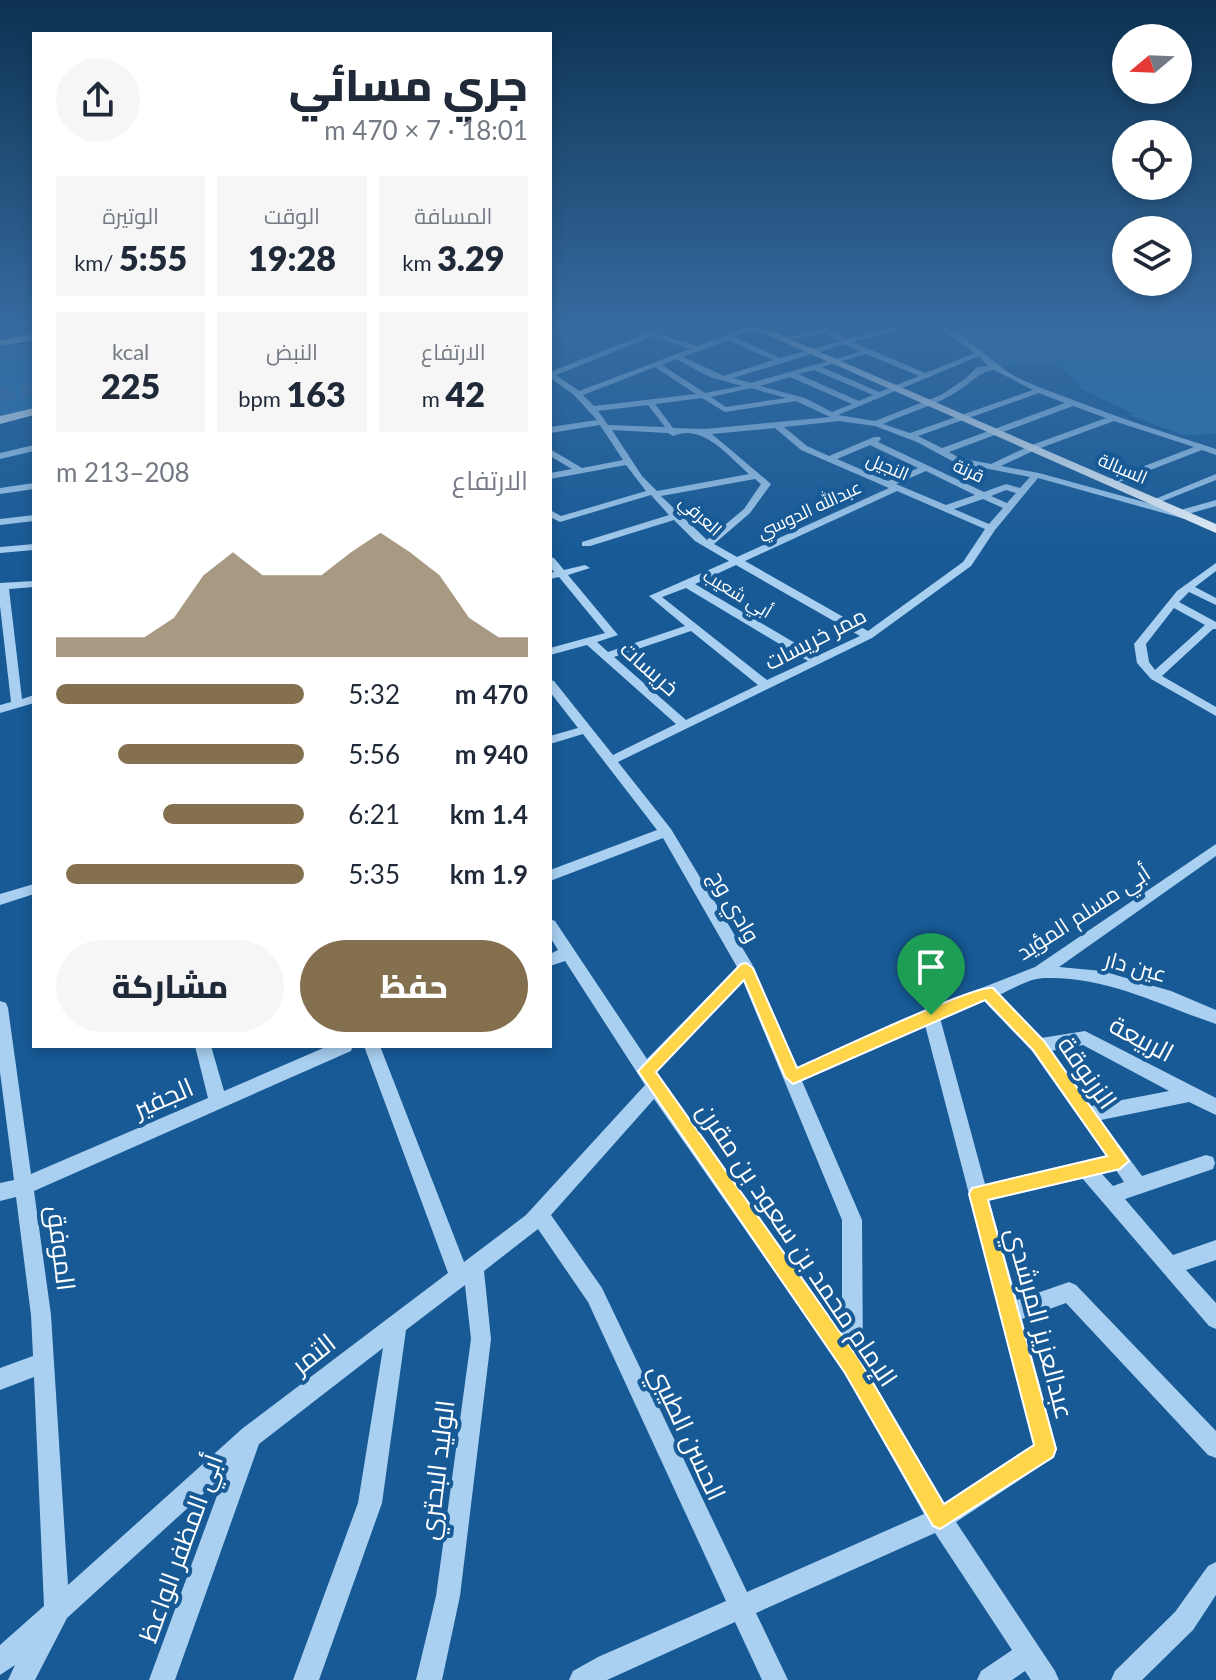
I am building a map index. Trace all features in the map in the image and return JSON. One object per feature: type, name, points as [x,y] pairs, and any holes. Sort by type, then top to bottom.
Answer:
[{"type":"main road","name":"السبالة","points":[[932,404],[1216,529]]},
{"type":"main road","points":[[0,420],[32,412]]},
{"type":"street","name":"العرفي","points":[[588,404],[654,493],[707,545],[868,636]]},
{"type":"street","points":[[592,409],[630,404]]},
{"type":"street","points":[[652,404],[673,433]]},
{"type":"street","points":[[717,404],[725,410],[759,404]]},
{"type":"street","points":[[810,404],[836,417],[876,424],[910,436],[957,460],[1036,475],[1193,518]]},
{"type":"street","points":[[552,430],[604,424],[673,433],[705,432],[836,417],[858,404]]},
{"type":"street","points":[[876,424],[898,413],[930,404]]},
{"type":"street","points":[[910,436],[1002,404]]},
{"type":"street","points":[[943,451],[1069,404]]},
{"type":"street","points":[[1077,404],[1216,452]]},
{"type":"street","points":[[993,466],[1114,418]]},
{"type":"street","name":"النجيل","points":[[777,425],[804,448],[991,528]]},
{"type":"street","points":[[829,459],[896,431]]},
{"type":"street","points":[[705,432],[766,484],[753,502],[707,545]]},
{"type":"street","name":"قرنة","points":[[871,442],[1010,508]]},
{"type":"street","points":[[1111,482],[1203,447]]},
{"type":"street","points":[[0,456],[32,448]]},
{"type":"street","points":[[552,453],[579,470]]},
{"type":"street","points":[[552,476],[629,462]]},
{"type":"street","name":"عبدالله الدوسي","points":[[737,563],[926,468]]},
{"type":"street","name":"ممر خريسات","points":[[613,760],[868,636],[967,564],[991,528],[1036,475]]},
{"type":"street","points":[[552,514],[560,519],[654,493],[756,476]]},
{"type":"street","points":[[1155,501],[1216,477]]},
{"type":"street","points":[[0,491],[32,486]]},
{"type":"street","points":[[945,509],[1006,487],[1023,492]]},
{"type":"street","points":[[1180,513],[1216,503]]},
{"type":"street","points":[[586,544],[676,516]]},
{"type":"street","points":[[0,522],[32,518]]},
{"type":"street","points":[[0,550],[32,547]]},
{"type":"street","name":"أبي شعيب","points":[[687,584],[737,563]]},
{"type":"street","points":[[1216,566],[1173,603],[1140,644],[1143,663],[1155,677],[1216,712]]},
{"type":"street","points":[[552,651],[612,635],[556,575],[585,568]]},
{"type":"street","points":[[17,704],[1,586],[32,584]]},
{"type":"street","points":[[687,584],[654,596],[766,685]]},
{"type":"street","name":"أبي شعيب","points":[[687,584],[817,661]]},
{"type":"street","points":[[1189,588],[1216,602]]},
{"type":"street","points":[[1155,677],[1214,625],[1173,603]]},
{"type":"street","points":[[606,656],[692,627]]},
{"type":"street","name":"خريسات","points":[[589,641],[684,725]]},
{"type":"street","name":"وادي وج","points":[[552,686],[613,760],[666,832],[746,968],[852,1220],[852,1366]]},
{"type":"street","points":[[0,709],[32,700]]},
{"type":"street","points":[[552,739],[587,729]]},
{"type":"street","points":[[552,875],[666,832]]},
{"type":"street","name":"أبي مسلم المؤيد","points":[[793,1077],[931,1015],[1041,971],[1216,849]]},
{"type":"street","points":[[0,900],[32,890]]},
{"type":"street","name":"الإمام محمد بن سعود بن مقرن","points":[[552,932],[559,957],[651,1078],[852,1366],[940,1519],[1046,1680]]},
{"type":"street","name":"التمر","points":[[0,1662],[251,1436],[539,1215],[746,968]]},
{"type":"street","name":"عين دار","points":[[1041,971],[1102,977],[1165,996],[1216,1017]]},
{"type":"street","name":"الزرنوقة","points":[[987,993],[1038,1046],[1139,1187]]},
{"type":"street","name":"الموفق","points":[[0,1008],[41,1315],[57,1613]]},
{"type":"street","name":"عبدالعزيز المرشدي","points":[[582,1680],[940,1519],[1046,1449],[931,1015]]},
{"type":"street","name":"الربيعة","points":[[1038,1046],[1085,1038],[1216,1107]]},
{"type":"street","points":[[204,1048],[218,1102]]},
{"type":"street","name":"الجفير","points":[[0,1192],[24,1186],[340,1048]]},
{"type":"street","name":"الوليد البحتري","points":[[373,1048],[466,1270],[481,1339],[448,1596],[429,1680]]},
{"type":"street","points":[[1086,1115],[1190,1094]]},
{"type":"street","points":[[978,1194],[1120,1161]]},
{"type":"street","points":[[1109,1196],[1206,1163]]},
{"type":"street","points":[[1086,1169],[1216,1319]]},
{"type":"street","name":"الحسن الطيبي","points":[[539,1215],[595,1295],[775,1680]]},
{"type":"street","points":[[1169,1266],[1216,1250]]},
{"type":"street","points":[[1010,1313],[1069,1292],[1216,1447]]},
{"type":"street","points":[[306,1680],[370,1503],[397,1323]]},
{"type":"street","points":[[0,1379],[42,1363]]},
{"type":"street","name":"أبي المظفر الواعظ","points":[[162,1680],[251,1436]]},
{"type":"street","points":[[1124,1680],[1184,1621],[1216,1574]]},
{"type":"street","points":[[21,1680],[57,1613]]},
{"type":"street","points":[[990,1680],[1027,1655]]},
{"type":"shaded area","points":[[0,404],[32,404],[32,408],[0,416]]},
{"type":"shaded area","points":[[1114,404],[1216,404],[1216,434],[1183,435],[1129,415],[1135,414]]},
{"type":"route","points":[[746,968],[793,1077],[931,1015],[987,993],[1038,1046],[1120,1161],[978,1194],[1046,1449],[940,1519],[852,1366],[646,1071],[746,968]]}]
